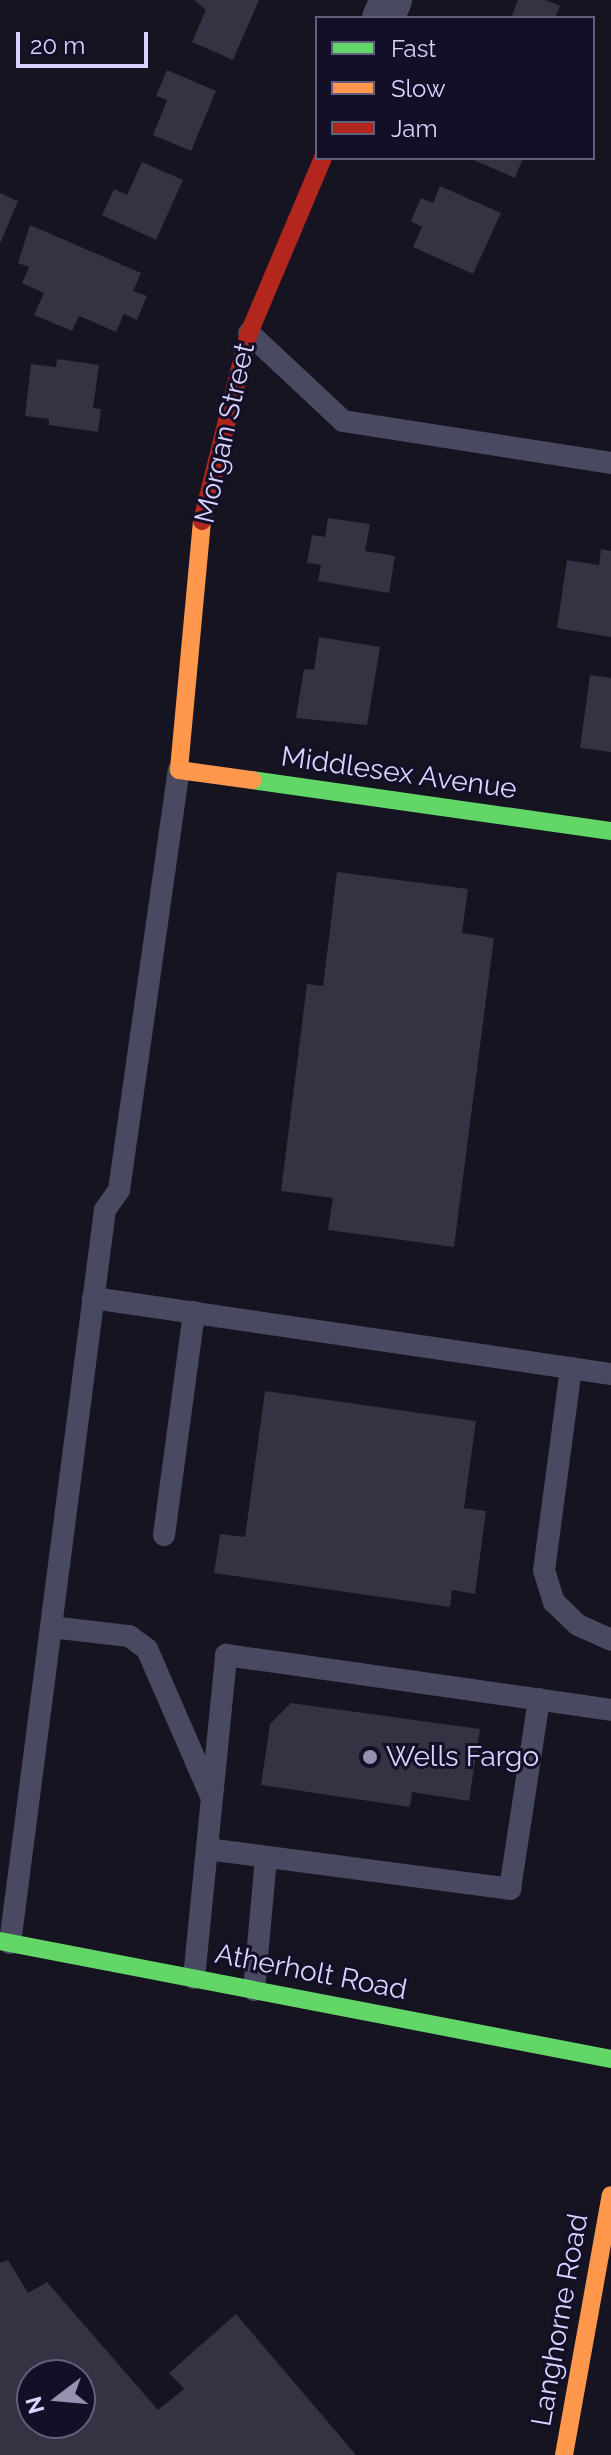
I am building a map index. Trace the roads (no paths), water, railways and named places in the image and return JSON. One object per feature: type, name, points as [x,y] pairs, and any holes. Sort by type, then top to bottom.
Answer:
[{"type":"street","name":"Morgan Street","points":[[179,770],[204,498],[249,333],[322,160]]},
{"type":"street","name":"Middlesex Avenue","points":[[179,770],[611,831]]},
{"type":"street","name":"Atherholt Road","points":[[5,1942],[611,2059]]},
{"type":"street","name":"Langhorne Road","points":[[564,2455],[611,2195]]},
{"type":"lane","points":[[249,333],[343,421],[611,463]]},
{"type":"lane","points":[[5,1942],[51,1627],[105,1210],[119,1190],[179,770]]},
{"type":"lane","points":[[93,1298],[611,1374]]},
{"type":"lane","points":[[164,1535],[194,1312]]},
{"type":"lane","points":[[571,1368],[544,1570],[554,1602],[578,1625],[611,1640]]},
{"type":"lane","points":[[51,1627],[129,1636],[147,1649],[212,1798]]},
{"type":"lane","points":[[194,1978],[226,1655],[611,1710]]},
{"type":"lane","points":[[207,1849],[510,1889],[539,1699]]},
{"type":"lane","points":[[254,1990],[266,1858]]},
{"type":"place","name":"Wells Fargo","points":[[370,1757]]}]
